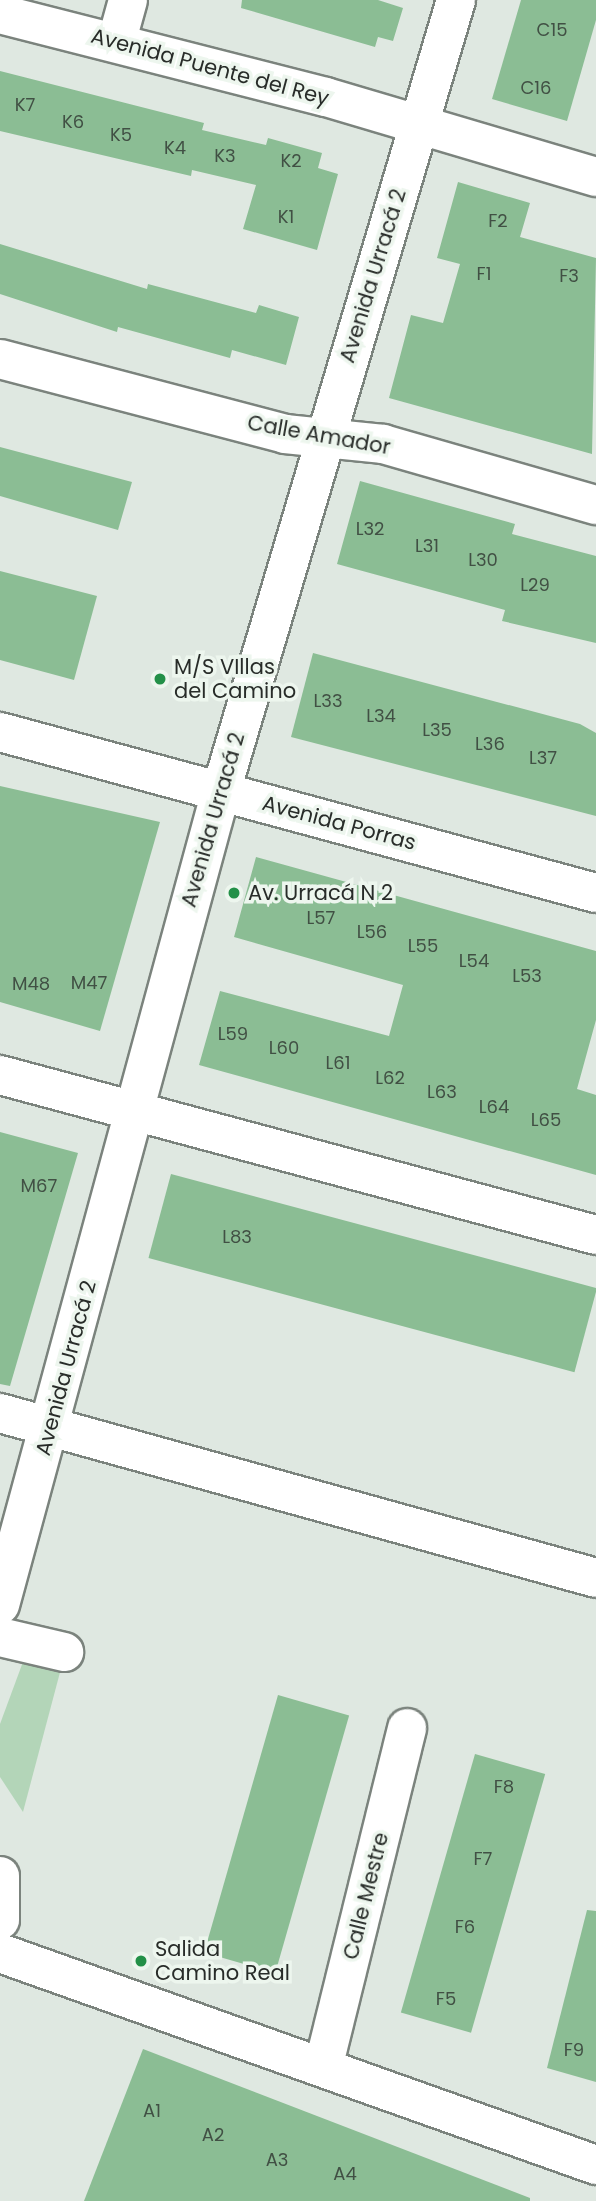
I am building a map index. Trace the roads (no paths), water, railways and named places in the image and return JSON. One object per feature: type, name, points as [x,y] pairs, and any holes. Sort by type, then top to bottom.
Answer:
[{"type":"street","points":[[117,40],[128,0]]},
{"type":"street","name":"Avenida Urracá 2","points":[[0,1605],[221,791],[456,0]]},
{"type":"street","name":"Avenida Puente del Rey","points":[[0,14],[117,40],[419,123],[596,177]]},
{"type":"street","name":"Calle Amador","points":[[0,359],[285,434],[326,436],[383,444],[596,505]]},
{"type":"street","name":"Avenida Porras","points":[[0,732],[596,893]]},
{"type":"street","points":[[0,1074],[596,1235]]},
{"type":"street","points":[[0,1413],[596,1578]]},
{"type":"street","points":[[0,1637],[64,1652]]},
{"type":"street","name":"Calle Mestre","points":[[324,2064],[407,1728]]},
{"type":"street","points":[[0,1876],[0,1920]]},
{"type":"street","points":[[0,1953],[324,2064],[596,2165]]},
{"type":"place","name":"M/S VIllas del Camino","points":[[160,679]]},
{"type":"place","name":"Av. Urracá N 2","points":[[234,893]]},
{"type":"place","name":"Salida Camino Real","points":[[141,1961]]}]
